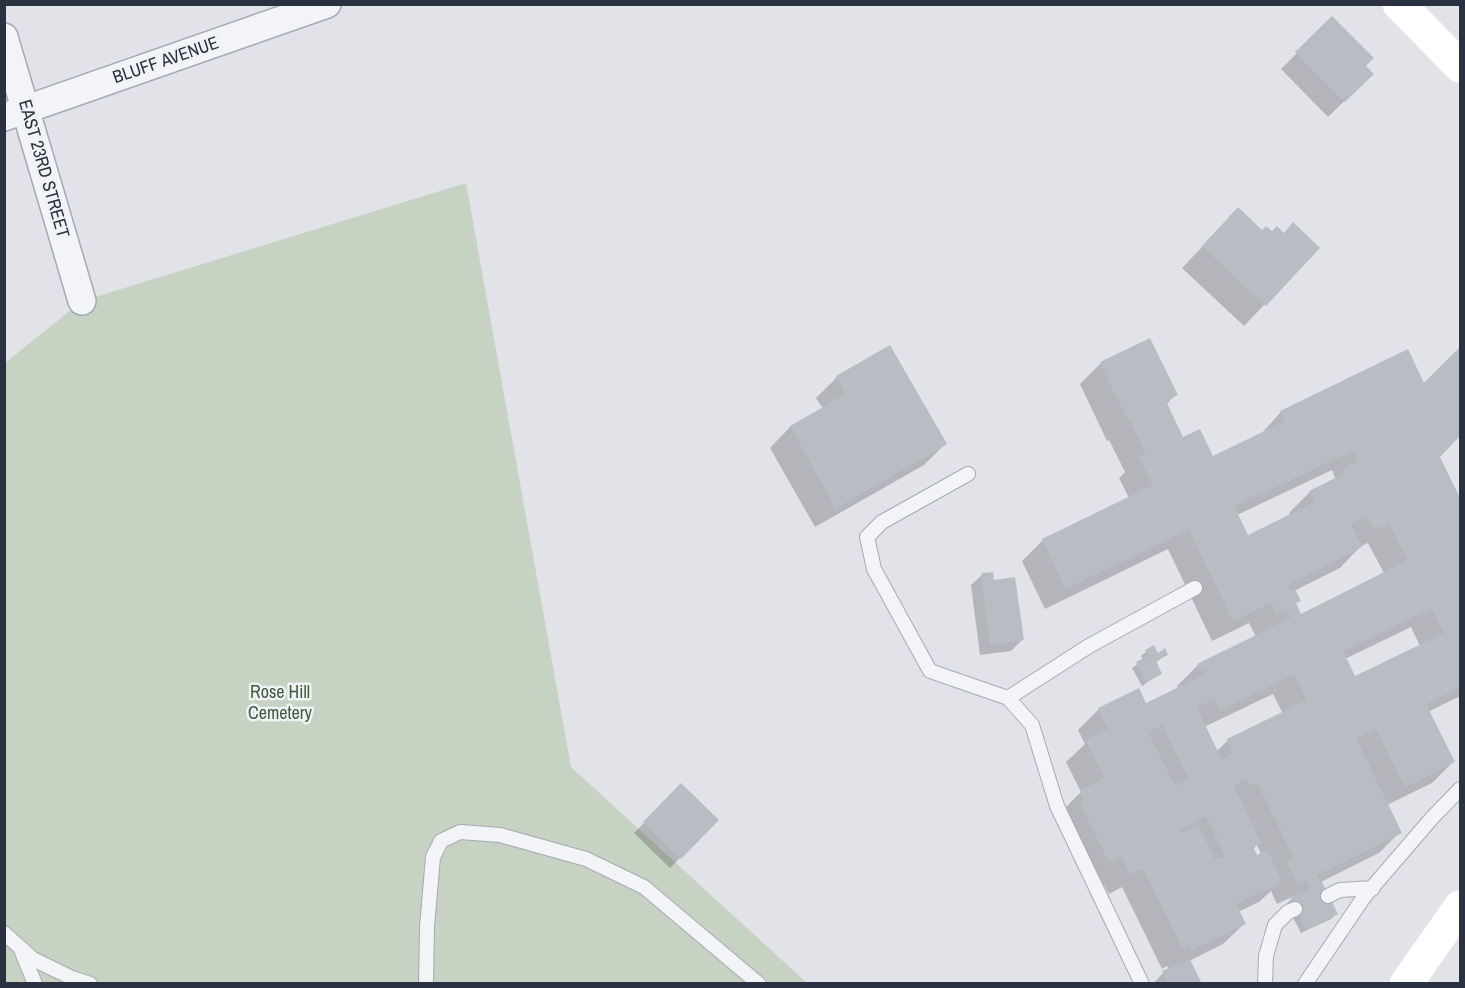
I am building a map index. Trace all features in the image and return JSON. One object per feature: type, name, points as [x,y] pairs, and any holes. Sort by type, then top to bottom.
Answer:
[{"type":"street","name":"BLUFF AVENUE","points":[[15,113],[327,4]]},
{"type":"street","points":[[1399,4],[1461,66]]},
{"type":"street","name":"EAST 23RD STREET","points":[[4,37],[15,113],[82,301]]},
{"type":"street","points":[[1406,984],[1455,923]]},
{"type":"lane","points":[[968,474],[882,522],[867,537],[874,570],[930,671],[1008,698],[1032,725],[1058,806],[1142,984]]},
{"type":"lane","points":[[1008,698],[1089,646],[1195,588]]},
{"type":"lane","points":[[1305,984],[1372,888],[1432,818],[1461,789]]},
{"type":"lane","points":[[426,984],[427,927],[433,857],[441,841],[460,832],[500,835],[586,859],[644,887],[759,984]]},
{"type":"lane","points":[[1328,896],[1340,890],[1372,888]]},
{"type":"lane","points":[[1265,984],[1266,956],[1275,925],[1288,912],[1295,909]]},
{"type":"lane","points":[[4,933],[33,959],[90,984]]},
{"type":"lane","points":[[20,948],[35,984]]},
{"type":"green space","name":"Rose Hill Cemetery","points":[[466,183],[571,767],[807,983],[5,984],[5,363],[82,301]]},
{"type":"building","points":[[1332,16],[1374,58],[1366,66],[1374,74],[1345,102],[1295,52]]},
{"type":"building","points":[[1238,207],[1262,230],[1266,226],[1272,231],[1277,226],[1284,233],[1293,222],[1320,248],[1266,306],[1202,246]]},
{"type":"building","points":[[1150,338],[1178,395],[1166,401],[1183,437],[1200,429],[1213,456],[1285,421],[1280,411],[1408,349],[1424,383],[1460,347],[1460,436],[1440,457],[1460,498],[1460,687],[1426,704],[1455,762],[1405,787],[1376,728],[1356,738],[1402,833],[1316,875],[1338,914],[1306,930],[1290,898],[1310,889],[1306,880],[1298,884],[1287,862],[1294,858],[1257,783],[1251,786],[1246,778],[1233,785],[1261,843],[1253,847],[1257,855],[1267,850],[1282,882],[1236,904],[1246,924],[1191,951],[1189,946],[1183,949],[1143,868],[1130,874],[1121,856],[1109,862],[1080,802],[1084,800],[1080,791],[1105,778],[1086,740],[1108,729],[1098,708],[1139,688],[1146,703],[1206,674],[1204,669],[1200,671],[1197,664],[1291,618],[1286,609],[1276,614],[1271,603],[1233,621],[1189,529],[1066,589],[1042,539],[1153,485],[1139,456],[1146,453],[1100,362]],"holes":[[[1353,451],[1358,461],[1342,469],[1344,474],[1309,491],[1315,502],[1248,535],[1234,506]],[[1367,516],[1374,530],[1389,523],[1408,560],[1301,614],[1296,603],[1301,601],[1295,589],[1291,592],[1287,585],[1362,547],[1350,524]],[[1432,608],[1444,633],[1355,676],[1343,651]],[[1294,674],[1307,700],[1227,739],[1233,754],[1222,760],[1197,708],[1214,699],[1220,710]],[[1162,724],[1189,779],[1175,786],[1148,732]],[[1206,816],[1225,856],[1215,860],[1198,825],[1182,833],[1180,829]]]},
{"type":"building","points":[[890,345],[947,444],[836,508],[790,426],[846,394],[836,376]]},
{"type":"building","points":[[993,572],[994,580],[1015,577],[1024,640],[990,645],[981,573]]},
{"type":"building","points":[[1154,645],[1158,653],[1165,648],[1168,655],[1156,661],[1162,674],[1147,682],[1136,662],[1148,656],[1145,650]]},
{"type":"building","points":[[681,783],[719,820],[681,859],[643,822]]},
{"type":"building","points":[[1190,959],[1202,984],[1168,984],[1162,971]]}]
